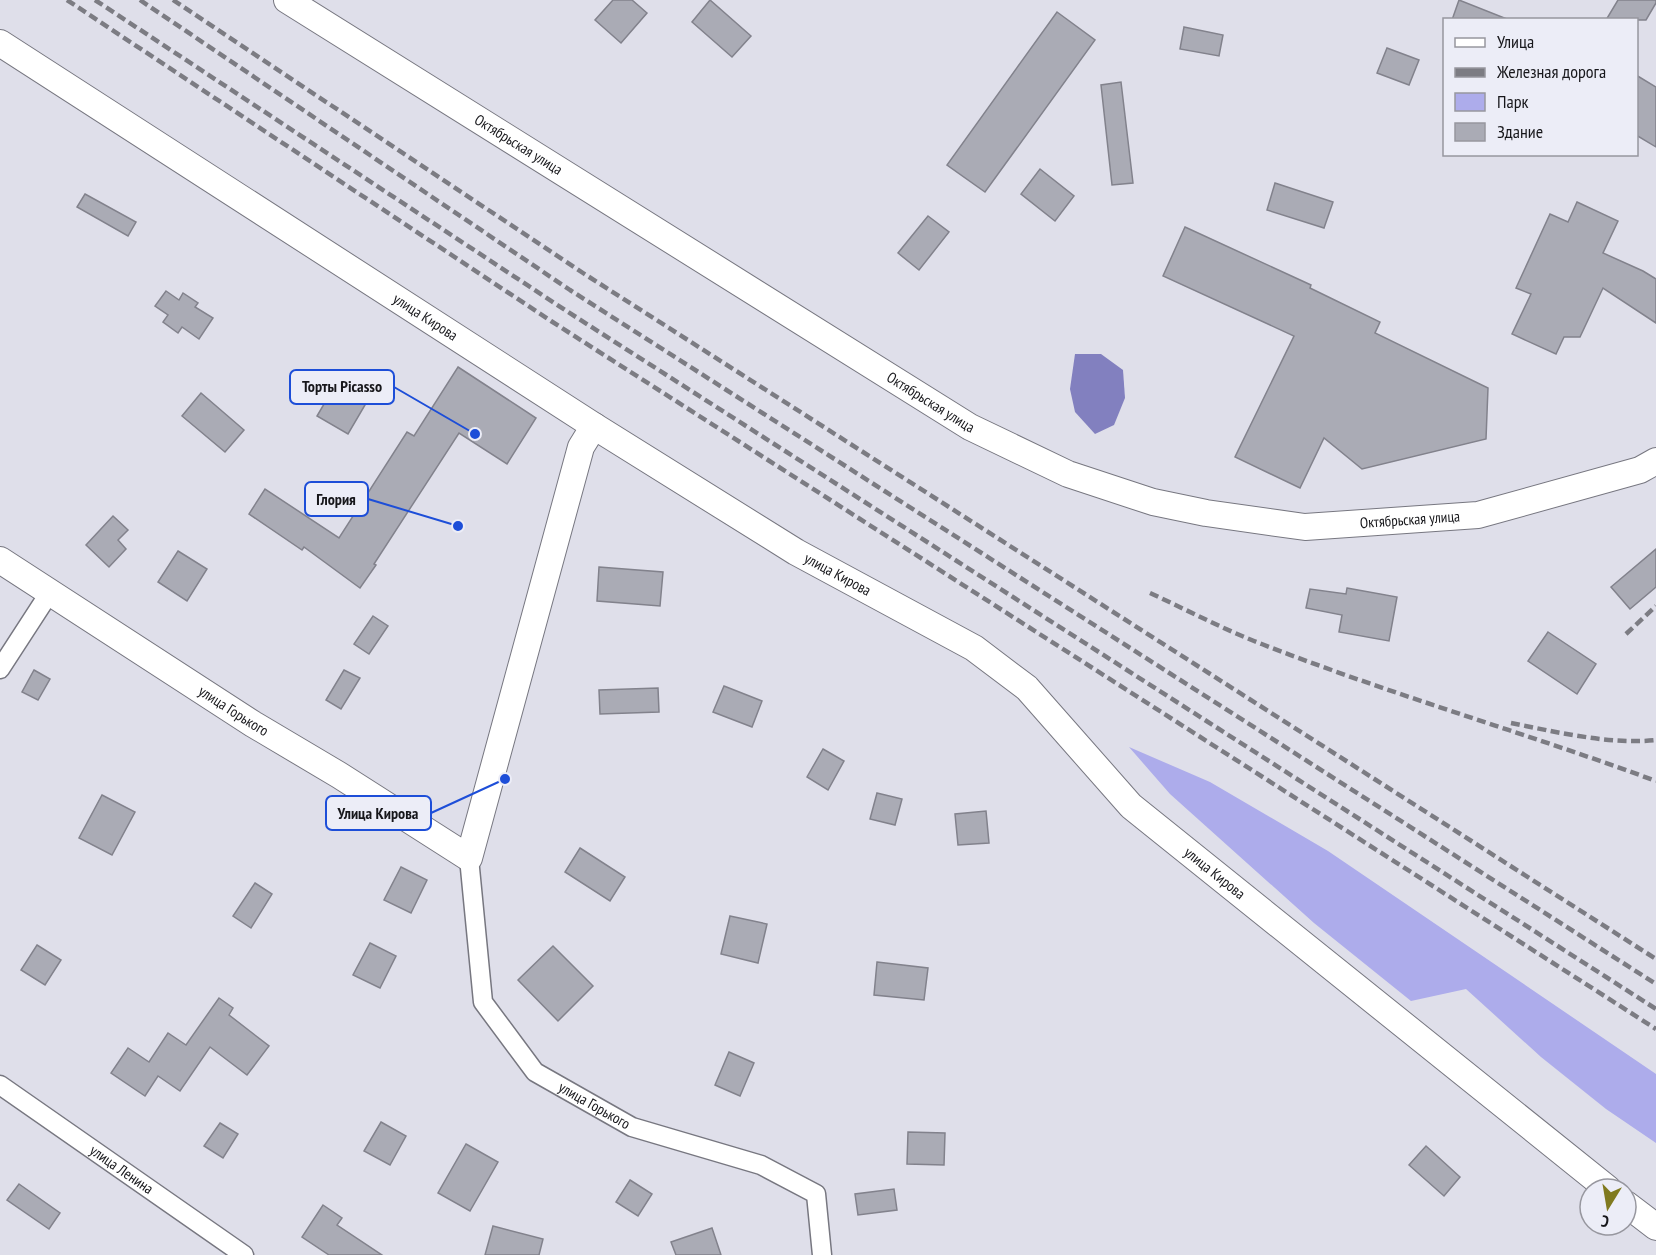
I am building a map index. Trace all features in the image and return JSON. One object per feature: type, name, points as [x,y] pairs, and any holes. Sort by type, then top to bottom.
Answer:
[{"type":"street","name":"Октябрьская улица","points":[[287,0],[970,427],[1068,474],[1154,502],[1206,513],[1305,527],[1478,515],[1640,470],[1656,461]]},
{"type":"street","name":"улица Кирова","points":[[0,43],[594,426],[795,552],[974,648],[1027,688],[1131,806],[1593,1177]]},
{"type":"street","name":"улица Горького","points":[[594,426],[579,457],[469,858],[483,1002],[535,1072],[632,1127],[761,1165],[816,1194],[822,1255]]},
{"type":"street","name":"улица Горького","points":[[0,560],[253,724],[339,775],[469,858]]},
{"type":"street","points":[[0,669],[50,592]]},
{"type":"street","name":"улица Ленина","points":[[0,1085],[244,1255]]},
{"type":"street","points":[[1638,1213],[1656,1227]]},
{"type":"green space","points":[[1129,747],[1210,782],[1328,851],[1656,1074],[1656,1143],[1606,1109],[1541,1057],[1466,989],[1411,1001],[1314,923],[1170,794]]},
{"type":"shaded area","points":[[1075,354],[1101,354],[1123,370],[1125,398],[1114,425],[1095,434],[1075,412],[1070,389]]},
{"type":"building","points":[[613,0],[632,0],[647,13],[621,43],[595,20]]},
{"type":"building","points":[[710,0],[751,36],[732,57],[692,22]]},
{"type":"building","points":[[1459,0],[1504,18],[1453,18]]},
{"type":"building","points":[[1618,0],[1656,0],[1646,20],[1607,18]]},
{"type":"building","points":[[1057,12],[1095,40],[985,192],[947,165]]},
{"type":"building","points":[[1184,27],[1223,35],[1219,56],[1180,49]]},
{"type":"building","points":[[1387,48],[1419,60],[1409,85],[1377,73]]},
{"type":"building","points":[[1638,76],[1656,87],[1656,147],[1638,136]]},
{"type":"building","points":[[1121,82],[1133,183],[1112,185],[1101,85]]},
{"type":"building","points":[[1040,169],[1074,196],[1055,221],[1021,194]]},
{"type":"building","points":[[1275,183],[1333,202],[1324,228],[1267,210]]},
{"type":"building","points":[[85,194],[136,222],[128,236],[77,207]]},
{"type":"building","points":[[1577,202],[1618,221],[1603,253],[1656,279],[1656,323],[1603,288],[1580,337],[1564,337],[1556,354],[1512,334],[1531,294],[1516,288],[1550,214],[1568,222]]},
{"type":"building","points":[[928,216],[949,232],[919,270],[898,253]]},
{"type":"building","points":[[1185,227],[1311,285],[1310,288],[1380,322],[1375,333],[1488,388],[1486,439],[1362,469],[1324,438],[1300,488],[1235,457],[1294,336],[1163,276]]},
{"type":"building","points":[[166,291],[179,300],[183,293],[198,303],[195,307],[213,318],[199,339],[182,327],[178,333],[163,322],[168,315],[155,306]]},
{"type":"building","points":[[458,367],[536,418],[507,464],[459,433],[360,588],[304,547],[302,550],[249,514],[265,489],[339,538],[407,432],[414,436]]},
{"type":"building","points":[[334,387],[365,405],[348,434],[317,416]]},
{"type":"building","points":[[201,393],[244,430],[225,452],[182,416]]},
{"type":"building","points":[[113,516],[128,530],[118,540],[126,549],[109,567],[86,545]]},
{"type":"building","points":[[1656,549],[1656,587],[1630,609],[1611,587]]},
{"type":"building","points":[[178,551],[207,569],[187,601],[158,582]]},
{"type":"building","points":[[599,567],[663,572],[660,606],[597,601]]},
{"type":"building","points":[[1347,588],[1397,597],[1389,641],[1339,632],[1342,615],[1306,608],[1310,589],[1346,594]]},
{"type":"building","points":[[373,616],[388,626],[369,654],[354,644]]},
{"type":"building","points":[[1548,632],[1596,664],[1577,694],[1528,661]]},
{"type":"building","points":[[34,670],[50,679],[38,700],[22,692]]},
{"type":"building","points":[[344,670],[360,678],[341,709],[326,700]]},
{"type":"building","points":[[724,686],[762,701],[752,727],[713,712]]},
{"type":"building","points":[[658,688],[659,712],[600,714],[599,690]]},
{"type":"building","points":[[823,749],[844,761],[828,790],[807,777]]},
{"type":"building","points":[[877,793],[902,799],[895,825],[870,819]]},
{"type":"building","points":[[102,795],[135,812],[112,855],[79,838]]},
{"type":"building","points":[[986,811],[989,843],[958,845],[955,814]]},
{"type":"building","points":[[580,848],[625,877],[610,901],[565,872]]},
{"type":"building","points":[[401,867],[427,880],[411,913],[384,900]]},
{"type":"building","points":[[255,883],[272,894],[251,928],[233,916]]},
{"type":"building","points":[[730,916],[767,924],[758,963],[721,954]]},
{"type":"building","points":[[370,943],[396,956],[380,988],[353,975]]},
{"type":"building","points":[[37,945],[61,960],[45,985],[21,970]]},
{"type":"building","points":[[553,946],[593,986],[558,1021],[518,980]]},
{"type":"building","points":[[877,962],[928,968],[924,1000],[874,995]]},
{"type":"building","points":[[219,998],[233,1008],[229,1015],[269,1046],[247,1075],[210,1047],[180,1091],[158,1076],[145,1096],[111,1073],[128,1048],[149,1062],[168,1033],[186,1045]]},
{"type":"building","points":[[729,1052],[754,1063],[740,1096],[715,1085]]},
{"type":"building","points":[[381,1122],[406,1136],[390,1165],[364,1151]]},
{"type":"building","points":[[220,1123],[238,1134],[223,1158],[204,1146]]},
{"type":"building","points":[[908,1132],[945,1133],[944,1165],[907,1164]]},
{"type":"building","points":[[466,1144],[498,1162],[470,1211],[438,1193]]},
{"type":"building","points":[[1426,1146],[1460,1177],[1444,1196],[1409,1165]]},
{"type":"building","points":[[630,1180],[652,1194],[638,1216],[616,1202]]},
{"type":"building","points":[[19,1184],[60,1213],[49,1229],[7,1200]]},
{"type":"building","points":[[894,1189],[897,1210],[858,1215],[855,1194]]},
{"type":"building","points":[[323,1205],[342,1218],[337,1225],[382,1255],[329,1255],[302,1237]]},
{"type":"building","points":[[493,1226],[543,1239],[539,1255],[485,1255]]},
{"type":"building","points":[[712,1228],[721,1255],[676,1255],[671,1242]]},
{"type":"railway","points":[[67,0],[551,321],[1656,1029]]},
{"type":"railway","points":[[95,0],[565,310],[1656,1009]]},
{"type":"railway","points":[[140,0],[570,290],[1656,984]]},
{"type":"railway","points":[[173,0],[583,273],[1656,959]]},
{"type":"railway","points":[[1150,593],[1241,636],[1304,660],[1656,781]]},
{"type":"railway","points":[[1626,634],[1656,606]]},
{"type":"railway","points":[[1511,723],[1602,739],[1656,740]]},
{"type":"place","name":"Торты Picasso","points":[[475,434]]},
{"type":"place","name":"Глория","points":[[458,526]]},
{"type":"place","name":"Улица Кирова","points":[[505,779]]}]
